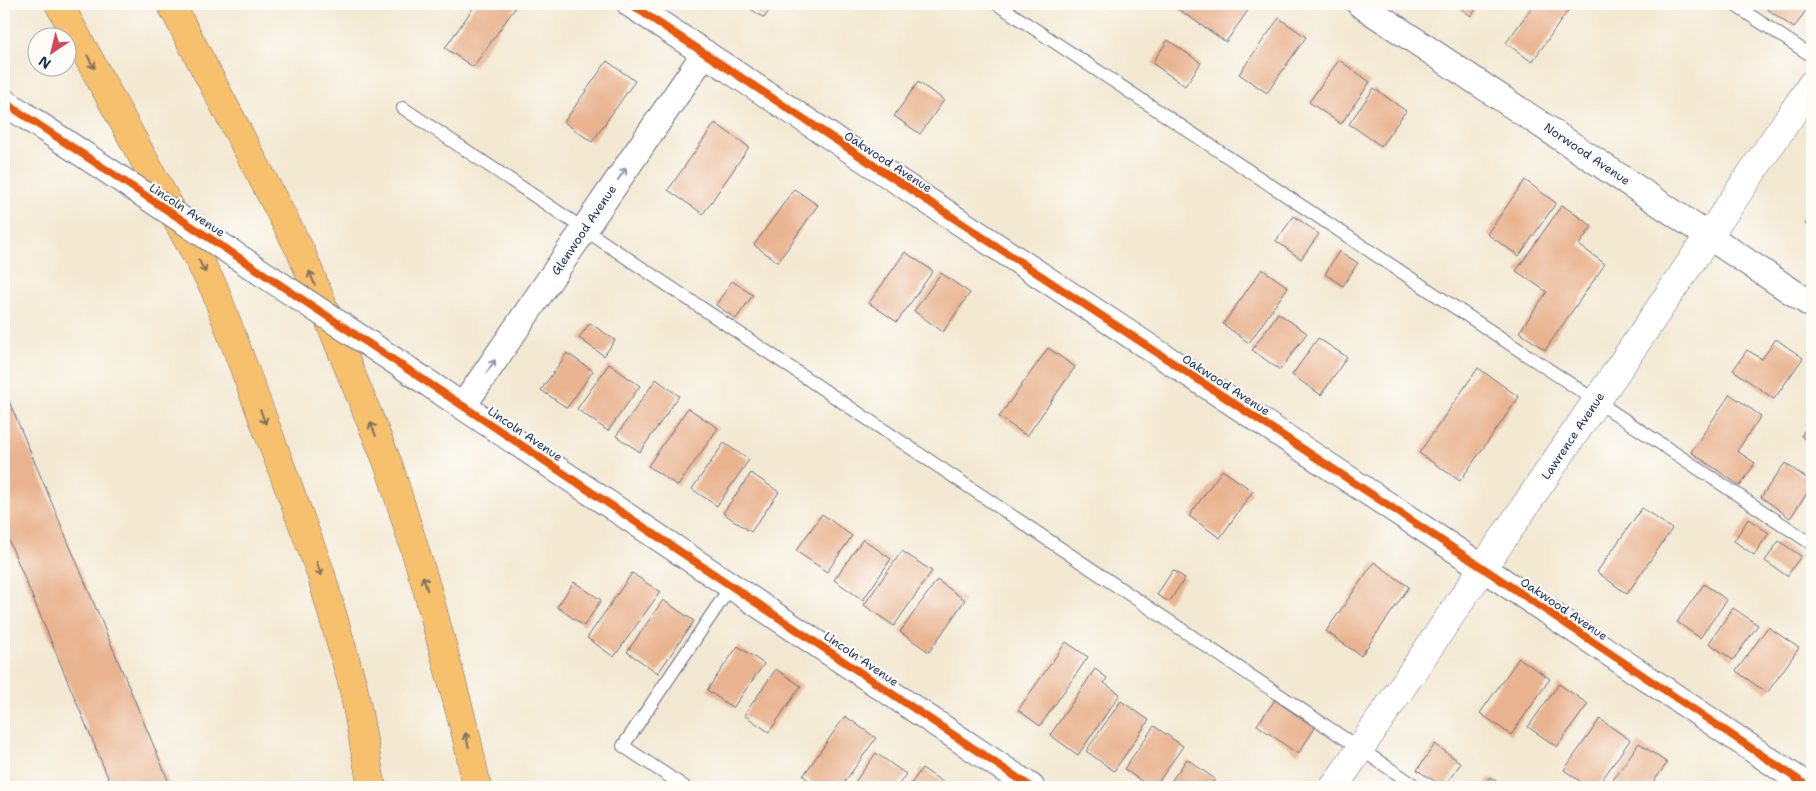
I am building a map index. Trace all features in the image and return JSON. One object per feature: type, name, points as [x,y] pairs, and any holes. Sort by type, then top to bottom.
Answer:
[{"type":"highway","points":[[59,4],[214,288],[320,571],[354,686],[372,787]]},
{"type":"highway","points":[[171,4],[301,252],[389,466],[427,589],[466,735],[477,787]]},
{"type":"street","name":"Oakwood Avenue","points":[[630,4],[1483,568],[1809,787]]},
{"type":"street","name":"Norwood Avenue","points":[[1360,4],[1812,305]]},
{"type":"street","name":"Glenwood Avenue","points":[[463,406],[705,53]]},
{"type":"street","name":"Lawrence Avenue","points":[[1334,787],[1812,84]]},
{"type":"street","name":"Lincoln Avenue","points":[[14,108],[414,373],[1031,787]]},
{"type":"lane","points":[[997,4],[1812,544]]},
{"type":"lane","points":[[1733,4],[1812,56]]},
{"type":"lane","points":[[403,108],[1417,787]]},
{"type":"lane","points":[[685,787],[623,746],[731,586]]},
{"type":"building","points":[[476,4],[518,4],[473,67],[445,48]]},
{"type":"building","points":[[743,4],[774,4],[764,18]]},
{"type":"building","points":[[1181,4],[1247,4],[1251,6],[1226,42],[1178,9]]},
{"type":"building","points":[[1454,4],[1480,4],[1471,16]]},
{"type":"building","points":[[1534,4],[1572,5],[1532,62],[1506,43]]},
{"type":"building","points":[[1760,4],[1806,4],[1809,6],[1794,28]]},
{"type":"building","points":[[1279,18],[1306,37],[1267,93],[1239,74]]},
{"type":"building","points":[[1168,40],[1201,63],[1185,86],[1152,63]]},
{"type":"building","points":[[1339,60],[1370,82],[1341,124],[1309,102]]},
{"type":"building","points":[[607,61],[635,81],[592,142],[564,122]]},
{"type":"building","points":[[918,82],[944,100],[920,134],[894,116]]},
{"type":"building","points":[[1374,88],[1406,111],[1381,146],[1349,124]]},
{"type":"building","points":[[715,123],[749,147],[703,214],[668,190]]},
{"type":"building","points":[[1525,180],[1556,203],[1519,256],[1487,234]]},
{"type":"building","points":[[794,189],[818,205],[778,262],[754,245]]},
{"type":"building","points":[[1562,205],[1592,226],[1579,245],[1605,264],[1545,350],[1519,332],[1547,292],[1516,271]]},
{"type":"building","points":[[1812,214],[1812,229],[1805,224]]},
{"type":"building","points":[[1294,216],[1319,234],[1301,259],[1276,241]]},
{"type":"building","points":[[1339,251],[1358,263],[1343,286],[1325,274]]},
{"type":"building","points":[[905,252],[933,271],[897,322],[869,303]]},
{"type":"building","points":[[1262,269],[1288,287],[1249,343],[1223,324]]},
{"type":"building","points":[[941,273],[970,293],[943,332],[914,311]]},
{"type":"building","points":[[732,281],[753,295],[736,319],[716,305]]},
{"type":"building","points":[[1278,313],[1307,333],[1280,370],[1252,350]]},
{"type":"building","points":[[590,323],[615,340],[604,356],[579,338]]},
{"type":"building","points":[[1318,338],[1347,357],[1321,395],[1292,375]]},
{"type":"building","points":[[1776,339],[1803,358],[1774,399],[1733,370],[1747,350],[1762,359]]},
{"type":"building","points":[[1048,348],[1075,367],[1027,436],[999,417]]},
{"type":"building","points":[[567,353],[593,371],[567,408],[541,390]]},
{"type":"building","points":[[609,364],[640,386],[608,431],[577,409]]},
{"type":"building","points":[[1478,368],[1519,397],[1460,481],[1419,453]]},
{"type":"building","points":[[656,379],[679,396],[640,452],[616,436]]},
{"type":"building","points":[[4,389],[171,787],[112,787],[4,529]]},
{"type":"building","points":[[1730,394],[1761,416],[1737,451],[1755,463],[1740,486],[1691,452]]},
{"type":"building","points":[[688,408],[718,428],[678,486],[648,466]]},
{"type":"building","points":[[1812,420],[1812,444],[1801,436]]},
{"type":"building","points":[[724,443],[749,460],[717,506],[692,489]]},
{"type":"building","points":[[1785,463],[1812,482],[1812,486],[1790,518],[1761,497]]},
{"type":"building","points":[[1222,470],[1253,491],[1220,538],[1189,516]]},
{"type":"building","points":[[751,473],[779,492],[751,532],[723,513]]},
{"type":"building","points":[[1642,508],[1672,529],[1627,594],[1597,572]]},
{"type":"building","points":[[822,514],[852,536],[827,572],[796,551]]},
{"type":"building","points":[[1748,519],[1769,533],[1754,555],[1734,541]]},
{"type":"building","points":[[863,539],[891,559],[863,600],[834,580]]},
{"type":"building","points":[[1779,541],[1801,556],[1787,576],[1765,561]]},
{"type":"building","points":[[902,551],[932,571],[894,626],[864,605]]},
{"type":"building","points":[[1374,562],[1409,587],[1361,656],[1326,631]]},
{"type":"building","points":[[1173,570],[1185,578],[1169,602],[1157,595]]},
{"type":"building","points":[[632,573],[660,592],[614,657],[587,638]]},
{"type":"building","points":[[937,580],[965,600],[929,652],[900,632]]},
{"type":"building","points":[[574,582],[601,600],[584,626],[557,607]]},
{"type":"building","points":[[1704,584],[1727,600],[1700,638],[1677,622]]},
{"type":"building","points":[[663,600],[694,621],[658,673],[627,652]]},
{"type":"building","points":[[1733,608],[1758,625],[1733,660],[1709,643]]},
{"type":"building","points":[[1768,627],[1799,648],[1767,693],[1736,671]]},
{"type":"building","points":[[1066,642],[1088,657],[1040,726],[1018,710]]},
{"type":"building","points":[[738,646],[764,664],[733,708],[707,690]]},
{"type":"building","points":[[1519,658],[1550,679],[1511,735],[1480,713]]},
{"type":"building","points":[[776,669],[801,686],[769,732],[744,715]]},
{"type":"building","points":[[1095,669],[1107,678],[1104,683],[1120,694],[1078,755],[1050,735]]},
{"type":"building","points":[[1559,684],[1588,704],[1557,747],[1528,727]]},
{"type":"building","points":[[1275,700],[1315,728],[1298,754],[1257,725]]},
{"type":"building","points":[[1121,701],[1149,720],[1114,771],[1086,751]]},
{"type":"building","points":[[845,716],[876,738],[841,787],[819,787],[803,776]]},
{"type":"building","points":[[1600,719],[1630,740],[1597,787],[1588,787],[1564,770]]},
{"type":"building","points":[[1154,726],[1183,746],[1155,787],[1150,787],[1124,769]]},
{"type":"building","points":[[1639,743],[1667,763],[1650,787],[1623,787],[1613,780]]},
{"type":"building","points":[[1435,744],[1461,763],[1444,787],[1417,770]]},
{"type":"building","points":[[876,753],[906,774],[897,787],[863,787],[855,782]]},
{"type":"building","points":[[1187,759],[1215,779],[1210,787],[1167,787]]},
{"type":"building","points":[[922,768],[950,787],[909,787]]},
{"type":"building","points":[[1490,777],[1504,787],[1483,787]]},
{"type":"cycle path","points":[[630,4],[1483,568],[1809,787]]},
{"type":"cycle path","points":[[4,102],[463,406],[1031,787]]}]
